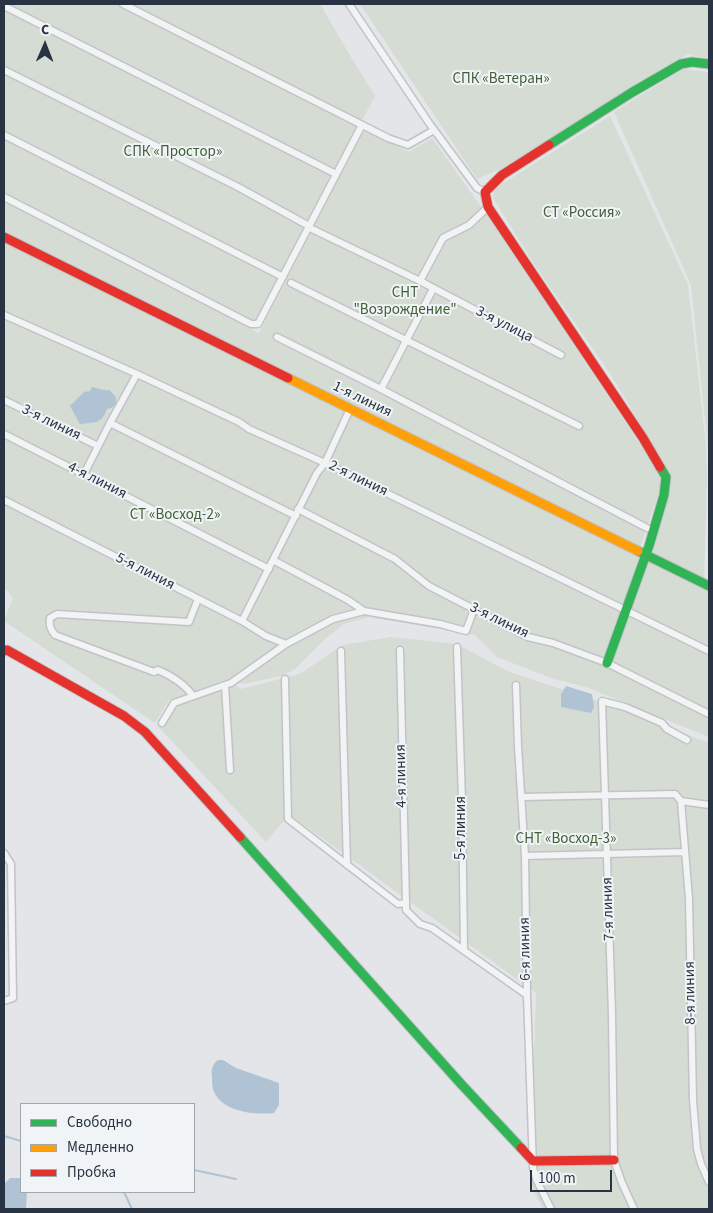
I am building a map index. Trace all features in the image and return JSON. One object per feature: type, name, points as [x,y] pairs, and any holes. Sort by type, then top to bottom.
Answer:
[{"type":"street","points":[[123,4],[388,138],[408,145],[434,130]]},
{"type":"street","points":[[348,4],[434,130],[477,188],[486,192]]},
{"type":"street","points":[[4,6],[336,174]]},
{"type":"street","points":[[486,192],[502,175],[631,93],[682,64],[692,62],[709,64]]},
{"type":"street","name":"3-я улица","points":[[4,70],[238,187],[311,228],[420,281],[561,355]]},
{"type":"street","points":[[4,197],[251,324],[258,324],[311,228],[336,174],[362,125]]},
{"type":"street","points":[[4,135],[283,277]]},
{"type":"street","points":[[486,192],[488,207],[666,477],[664,495],[645,556],[607,663]]},
{"type":"street","points":[[420,281],[443,238],[469,224],[488,207]]},
{"type":"street","name":"1-я линия","points":[[4,237],[645,556],[709,586]]},
{"type":"street","points":[[291,282],[578,426]]},
{"type":"street","points":[[381,389],[433,289]]},
{"type":"street","name":"2-я линия","points":[[4,315],[239,422],[249,429],[325,463],[709,651]]},
{"type":"street","points":[[277,337],[647,528]]},
{"type":"street","points":[[84,474],[137,374]]},
{"type":"street","name":"3-я линия","points":[[4,400],[98,446]]},
{"type":"street","points":[[242,621],[317,472],[325,463],[350,409]]},
{"type":"street","name":"3-я линия","points":[[110,423],[395,558],[429,586],[528,637],[553,643],[607,663],[709,714]]},
{"type":"street","name":"4-я линия","points":[[4,434],[269,569]]},
{"type":"street","name":"5-я линия","points":[[4,500],[242,621],[266,636],[286,644]]},
{"type":"street","points":[[273,560],[348,600],[364,611]]},
{"type":"street","points":[[192,696],[180,682],[164,672],[158,670],[154,672],[54,635],[50,630],[49,624],[50,618],[58,614],[189,622],[198,599]]},
{"type":"street","points":[[162,723],[174,703],[228,684],[286,644],[333,619],[364,611],[440,624],[466,631],[474,609]]},
{"type":"street","name":"5-я линия","points":[[457,647],[464,949]]},
{"type":"street","points":[[4,651],[7,650],[115,712],[145,732],[462,1085],[533,1161],[614,1160]]},
{"type":"street","name":"4-я линия","points":[[400,650],[406,903]]},
{"type":"street","points":[[341,651],[347,864]]},
{"type":"street","points":[[285,679],[288,819],[398,904],[406,903],[406,910],[420,924],[432,928],[464,949],[527,995]]},
{"type":"street","points":[[228,684],[230,770]]},
{"type":"street","name":"6-я линия","points":[[516,685],[525,856],[527,995],[533,1161],[537,1180],[551,1209]]},
{"type":"street","name":"7-я линия","points":[[634,1209],[614,1160],[608,853],[602,700],[626,707],[662,722],[667,729],[687,740]]},
{"type":"street","points":[[521,797],[675,794],[681,801],[709,805]]},
{"type":"street","name":"8-я линия","points":[[681,801],[689,899],[692,1100],[697,1149],[709,1182]]},
{"type":"street","points":[[525,856],[685,852]]},
{"type":"street","points":[[4,853],[11,864],[13,998],[4,1002]]},
{"type":"green space","points":[[4,4],[320,4],[375,96],[251,329],[259,333],[363,130],[409,152],[432,138],[486,214],[663,480],[639,550],[4,236]]},
{"type":"green space","name":"СПК «Ветеран»","points":[[360,4],[709,4],[709,59],[688,54],[500,169],[477,179]]},
{"type":"green space","points":[[683,69],[709,72],[709,459],[691,285],[614,112]]},
{"type":"green space","name":"СТ «Россия»","points":[[610,116],[688,285],[706,445],[704,582],[652,557],[669,495],[670,479],[659,455],[611,375],[536,267],[493,198],[494,189]]},
{"type":"green space","name":"СТ «Восход-2»","points":[[4,241],[709,587],[709,737],[586,687],[554,679],[497,657],[475,635],[369,617],[344,624],[325,639],[295,669],[281,676],[243,684],[231,678],[169,700],[155,723],[4,621],[13,598],[4,587]]},
{"type":"green space","name":"СНТ «Восход-3»","points":[[391,637],[457,644],[507,671],[609,705],[709,743],[709,1209],[543,1209],[530,1184],[536,993],[289,814],[266,842],[157,725],[173,700],[229,681],[241,689],[300,674],[343,645]]},
{"type":"water","points":[[92,387],[109,390],[116,397],[116,404],[107,409],[102,418],[97,422],[80,424],[70,406],[84,392],[90,391]]},
{"type":"water","points":[[566,686],[592,694],[594,707],[591,713],[561,707],[561,694]]},
{"type":"water","points":[[218,1060],[223,1060],[236,1068],[279,1083],[279,1105],[274,1113],[248,1112],[223,1103],[217,1097],[212,1084],[213,1065]]},
{"type":"water","points":[[10,1178],[20,1178],[20,1193],[27,1193],[26,1209],[7,1209],[4,1207],[4,1184]]},
{"type":"waterway","points":[[4,1136],[20,1141]]},
{"type":"waterway","points":[[195,1170],[236,1179]]},
{"type":"waterway","points":[[124,1193],[132,1209]]},
{"type":"traffic: fast","points":[[549,145],[681,64],[692,62],[709,64]]},
{"type":"traffic: fast","points":[[607,663],[649,546],[664,495],[666,477],[660,467]]},
{"type":"traffic: fast","points":[[638,551],[709,586]]},
{"type":"traffic: fast","points":[[240,837],[462,1085],[521,1148]]},
{"type":"traffic: slow","points":[[288,378],[638,551]]},
{"type":"traffic: jam","points":[[549,145],[502,175],[485,192],[488,207],[643,438],[660,467]]},
{"type":"traffic: jam","points":[[4,237],[288,378]]},
{"type":"traffic: jam","points":[[4,651],[7,650],[124,716],[145,732],[240,837]]},
{"type":"traffic: jam","points":[[521,1148],[533,1161],[614,1160]]},
{"type":"park label","name":"СПК «Простор»","points":[[173,153]]},
{"type":"park label","name":"СНТ \"Возрождение\"","points":[[405,302]]}]
